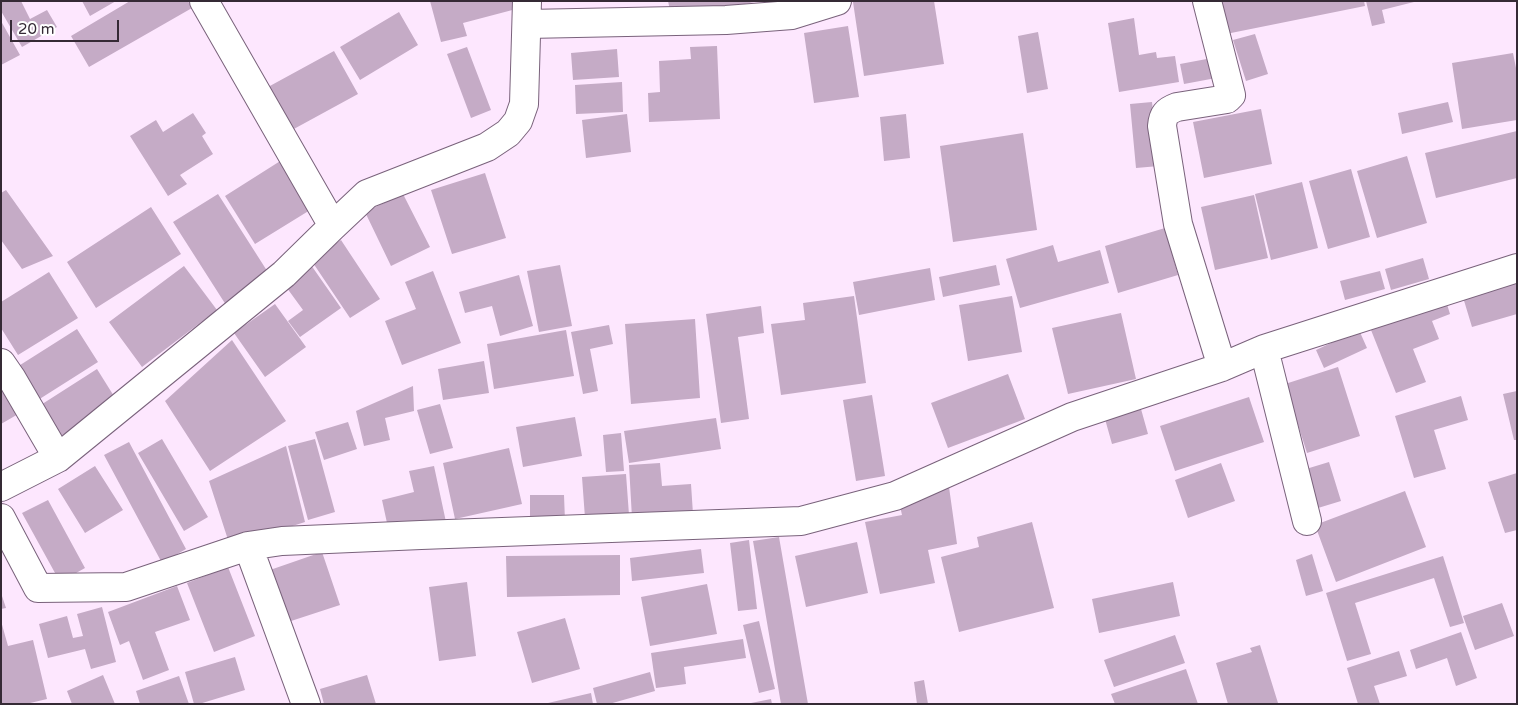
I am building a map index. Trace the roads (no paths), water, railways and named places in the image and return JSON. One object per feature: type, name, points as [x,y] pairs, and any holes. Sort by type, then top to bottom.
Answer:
[{"type":"street","points":[[204,1],[333,226]]},
{"type":"street","points":[[1,487],[58,458],[284,274],[367,194],[487,147],[508,133],[518,121],[524,104],[527,12],[726,20],[792,15],[837,1]]},
{"type":"street","points":[[1207,1],[1231,95],[1227,98],[1176,107],[1169,110],[1163,116],[1162,126],[1178,224],[1222,367]]},
{"type":"street","points":[[1,518],[38,588],[126,587],[248,546],[282,541],[420,534],[801,521],[895,496],[1072,417],[1222,367],[1264,349],[1517,268]]},
{"type":"street","points":[[1264,349],[1307,521]]},
{"type":"street","points":[[1,363],[58,458]]},
{"type":"street","points":[[248,546],[306,704]]}]
